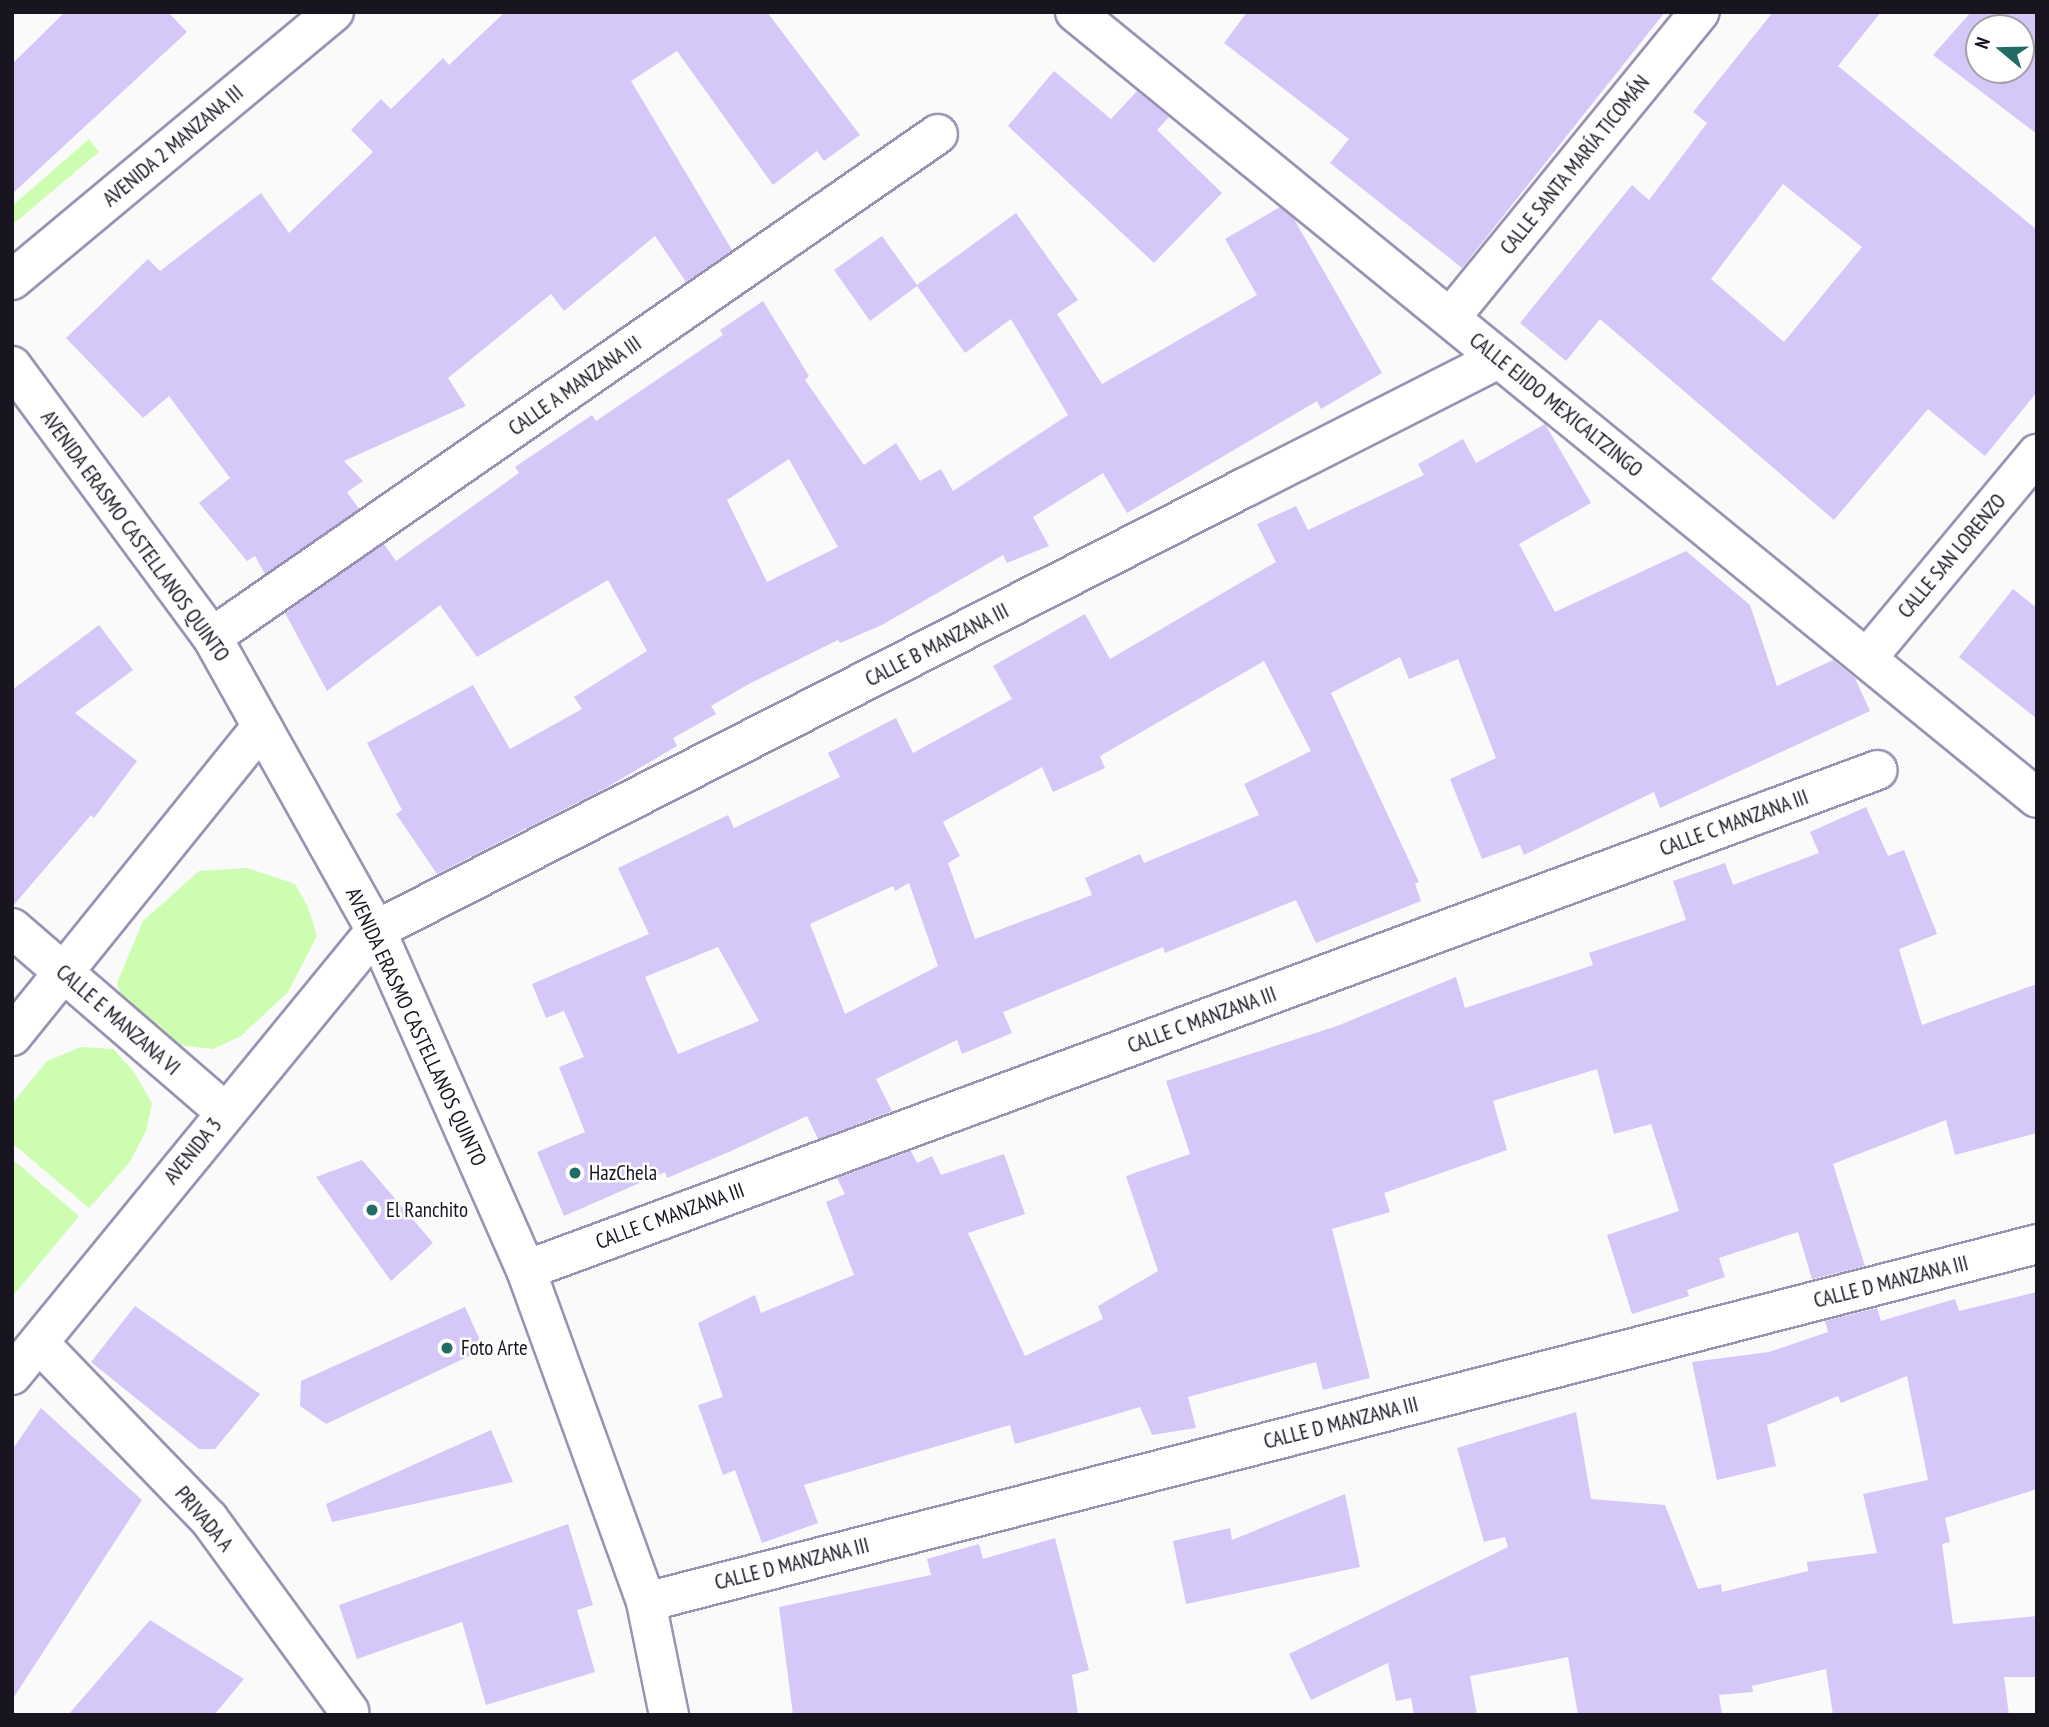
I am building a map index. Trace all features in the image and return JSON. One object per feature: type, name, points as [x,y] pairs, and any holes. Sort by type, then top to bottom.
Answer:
[{"type":"street","name":"AVENIDA 2 MANZANA III","points":[[12,280],[334,12]]},
{"type":"street","name":"CALLE EJIDO MEXICALTZINGO","points":[[1075,12],[1867,658],[1959,739],[2037,798]]},
{"type":"street","name":"CALLE SANTA MARÍA TICOMÁN","points":[[1450,318],[1700,12]]},
{"type":"street","name":"CALLE A MANZANA III","points":[[212,637],[938,135]]},
{"type":"street","name":"CALLE B MANZANA III","points":[[376,930],[1498,359]]},
{"type":"street","name":"AVENIDA ERASMO CASTELLANOS QUINTO","points":[[12,366],[212,637],[376,930],[526,1270],[646,1602],[669,1715]]},
{"type":"street","name":"CALLE SAN LORENZO","points":[[1867,658],[2037,454]]},
{"type":"street","points":[[12,1036],[262,726]]},
{"type":"street","name":"CALLE C MANZANA III","points":[[526,1270],[1878,770]]},
{"type":"street","name":"CALLE E MANZANA VI","points":[[12,928],[225,1112]]},
{"type":"street","name":"AVENIDA 3","points":[[12,1375],[376,930]]},
{"type":"street","name":"CALLE D MANZANA III","points":[[646,1602],[2037,1244]]},
{"type":"street","name":"PRIVADA A","points":[[39,1343],[209,1520],[349,1711]]},
{"type":"green space","points":[[89,139],[99,152],[12,225],[12,206]]},
{"type":"green space","points":[[247,868],[295,884],[308,907],[317,936],[288,992],[241,1036],[213,1049],[179,1045],[149,1031],[125,1008],[117,983],[143,921],[199,871]]},
{"type":"green space","points":[[81,1047],[113,1049],[134,1072],[152,1103],[146,1131],[129,1163],[89,1208],[12,1143],[12,1104],[47,1061]]},
{"type":"green space","points":[[12,1159],[79,1216],[12,1297]]},
{"type":"building","points":[[65,12],[168,12],[187,32],[12,194],[12,64]]},
{"type":"building","points":[[505,12],[767,12],[860,135],[824,161],[817,151],[773,185],[677,51],[631,81],[732,250],[686,282],[655,236],[564,311],[551,294],[448,378],[466,406],[344,461],[363,481],[347,492],[359,509],[265,574],[255,556],[247,561],[199,503],[230,478],[169,396],[143,418],[66,338],[148,259],[160,271],[261,193],[289,233],[373,152],[351,130],[381,99],[391,109],[443,58],[449,65]]},
{"type":"building","points":[[1247,12],[1665,12],[1462,268],[1330,163],[1349,139],[1224,43]]},
{"type":"building","points":[[1773,12],[1881,12],[1838,66],[2037,230],[2037,392],[1985,456],[1928,409],[1834,520],[1600,319],[1566,361],[1520,323],[1632,185],[1649,200],[1707,123],[1693,112]],"holes":[[[1783,184],[1862,247],[1784,342],[1711,279]]]},
{"type":"building","points":[[1971,12],[2037,12],[2037,134],[1971,84],[2035,84],[2035,14],[1969,14]]},
{"type":"building","points":[[1965,19],[1965,79],[1933,55]]},
{"type":"building","points":[[1054,71],[1111,119],[1137,91],[1169,117],[1157,130],[1222,193],[1154,263],[1008,126]]},
{"type":"building","points":[[1280,207],[1294,219],[1382,373],[1321,409],[1317,401],[1127,513],[1103,473],[1033,517],[1049,546],[1007,563],[1003,555],[882,625],[840,643],[838,640],[749,684],[711,706],[716,714],[673,738],[677,746],[604,789],[437,874],[396,814],[402,810],[367,743],[473,685],[510,749],[582,709],[574,697],[647,651],[608,580],[477,657],[440,605],[327,691],[285,613],[384,544],[396,561],[519,473],[515,467],[592,415],[596,421],[723,335],[720,330],[763,301],[809,376],[805,380],[864,465],[896,443],[920,481],[941,469],[953,491],[1068,415],[1011,319],[965,353],[917,286],[870,321],[834,270],[882,236],[917,285],[1016,213],[1078,300],[1057,314],[1102,384],[1257,295],[1225,239]],"holes":[[[789,459],[838,547],[767,582],[727,500]]]},
{"type":"building","points":[[1545,424],[1591,503],[1519,544],[1555,612],[1686,551],[1750,605],[1777,686],[1833,660],[1855,678],[1870,711],[1660,808],[1654,792],[1524,855],[1520,845],[1482,859],[1450,779],[1496,758],[1458,659],[1409,679],[1400,657],[1331,693],[1419,882],[1415,884],[1421,901],[1316,943],[1296,900],[1165,953],[1163,947],[1003,1012],[1012,1033],[962,1054],[957,1040],[876,1079],[892,1111],[818,1139],[807,1116],[667,1178],[665,1172],[564,1216],[537,1152],[585,1132],[559,1067],[584,1057],[564,1011],[546,1018],[532,984],[649,934],[618,868],[728,815],[734,828],[840,777],[828,753],[896,718],[913,753],[1012,699],[993,666],[1085,614],[1110,659],[1276,562],[1257,524],[1296,506],[1308,530],[1424,475],[1418,464],[1463,439],[1476,463]],"holes":[[[1264,661],[1311,751],[1244,784],[1259,815],[1144,863],[1140,854],[1085,878],[1092,895],[975,939],[948,863],[960,856],[943,822],[1042,767],[1053,792],[1105,768],[1100,756]],[[909,883],[938,966],[845,1014],[810,924],[893,886],[895,891]],[[718,947],[759,1021],[678,1054],[645,977]]]},
{"type":"building","points":[[2013,589],[2037,608],[2037,719],[1959,657]]},
{"type":"building","points":[[99,625],[133,670],[75,713],[137,761],[94,818],[91,815],[12,907],[12,690]]},
{"type":"building","points":[[1866,807],[1888,856],[1904,850],[1937,934],[1899,949],[1922,1025],[2037,984],[2037,1133],[1955,1155],[1946,1120],[1833,1164],[1865,1266],[1812,1279],[1798,1232],[1719,1258],[1725,1277],[1687,1290],[1689,1296],[1632,1314],[1607,1235],[1679,1211],[1651,1124],[1614,1134],[1597,1069],[1493,1101],[1507,1150],[1384,1193],[1390,1212],[1332,1229],[1370,1378],[1323,1390],[1316,1362],[1188,1397],[1196,1428],[1152,1435],[1140,1407],[1015,1444],[1010,1425],[804,1485],[818,1523],[762,1543],[735,1470],[723,1475],[698,1405],[723,1397],[698,1323],[755,1295],[761,1313],[854,1275],[826,1202],[845,1194],[837,1178],[911,1151],[917,1163],[932,1156],[941,1175],[1004,1154],[1025,1214],[968,1233],[1025,1356],[1103,1319],[1098,1306],[1158,1271],[1126,1176],[1190,1154],[1166,1081],[1337,1026],[1456,977],[1465,1008],[1593,965],[1589,953],[1686,920],[1673,881],[1725,863],[1733,885],[1819,853],[1810,832]]},
{"type":"building","name":"El Ranchito","points":[[362,1160],[433,1243],[391,1281],[316,1177]]},
{"type":"building","points":[[2037,1292],[2037,1489],[1945,1518],[1950,1542],[1942,1544],[1953,1624],[2037,1616],[2037,1677],[2004,1677],[2009,1715],[1833,1715],[1826,1669],[1752,1686],[1753,1692],[1719,1695],[1722,1715],[1578,1715],[1568,1657],[1470,1676],[1477,1715],[1414,1715],[1411,1698],[1396,1701],[1388,1663],[1311,1700],[1289,1654],[1508,1547],[1505,1537],[1484,1542],[1457,1448],[1576,1412],[1591,1499],[1665,1505],[1698,1589],[1721,1584],[1722,1592],[1808,1571],[1807,1562],[1877,1553],[1863,1494],[1928,1480],[1907,1376],[1841,1403],[1838,1396],[1767,1425],[1776,1466],[1717,1480],[1692,1362],[1769,1352],[1828,1332],[1825,1321],[1877,1308],[1881,1321],[1955,1299],[1959,1311]]},
{"type":"building","points":[[135,1306],[260,1394],[215,1449],[199,1449],[91,1362]]},
{"type":"building","points":[[465,1307],[484,1349],[326,1424],[300,1406],[301,1381]]},
{"type":"building","points":[[41,1408],[142,1500],[12,1700],[12,1450]]},
{"type":"building","points":[[491,1430],[513,1482],[332,1522],[326,1504]]},
{"type":"building","points":[[1345,1494],[1360,1567],[1186,1604],[1173,1541],[1230,1528],[1232,1540]]},
{"type":"building","points":[[568,1524],[593,1605],[577,1610],[595,1672],[486,1705],[462,1622],[357,1659],[339,1605]]},
{"type":"building","points":[[1055,1538],[1089,1670],[1072,1675],[1078,1715],[793,1715],[779,1607],[931,1575],[927,1559],[979,1544],[983,1559]]},
{"type":"building","points":[[150,1620],[244,1679],[214,1715],[68,1715]]},
{"type":"place","name":"HazChela","points":[[575,1173]]},
{"type":"place","name":"El Ranchito","points":[[372,1210]]},
{"type":"place","name":"Foto Arte","points":[[447,1348]]}]
